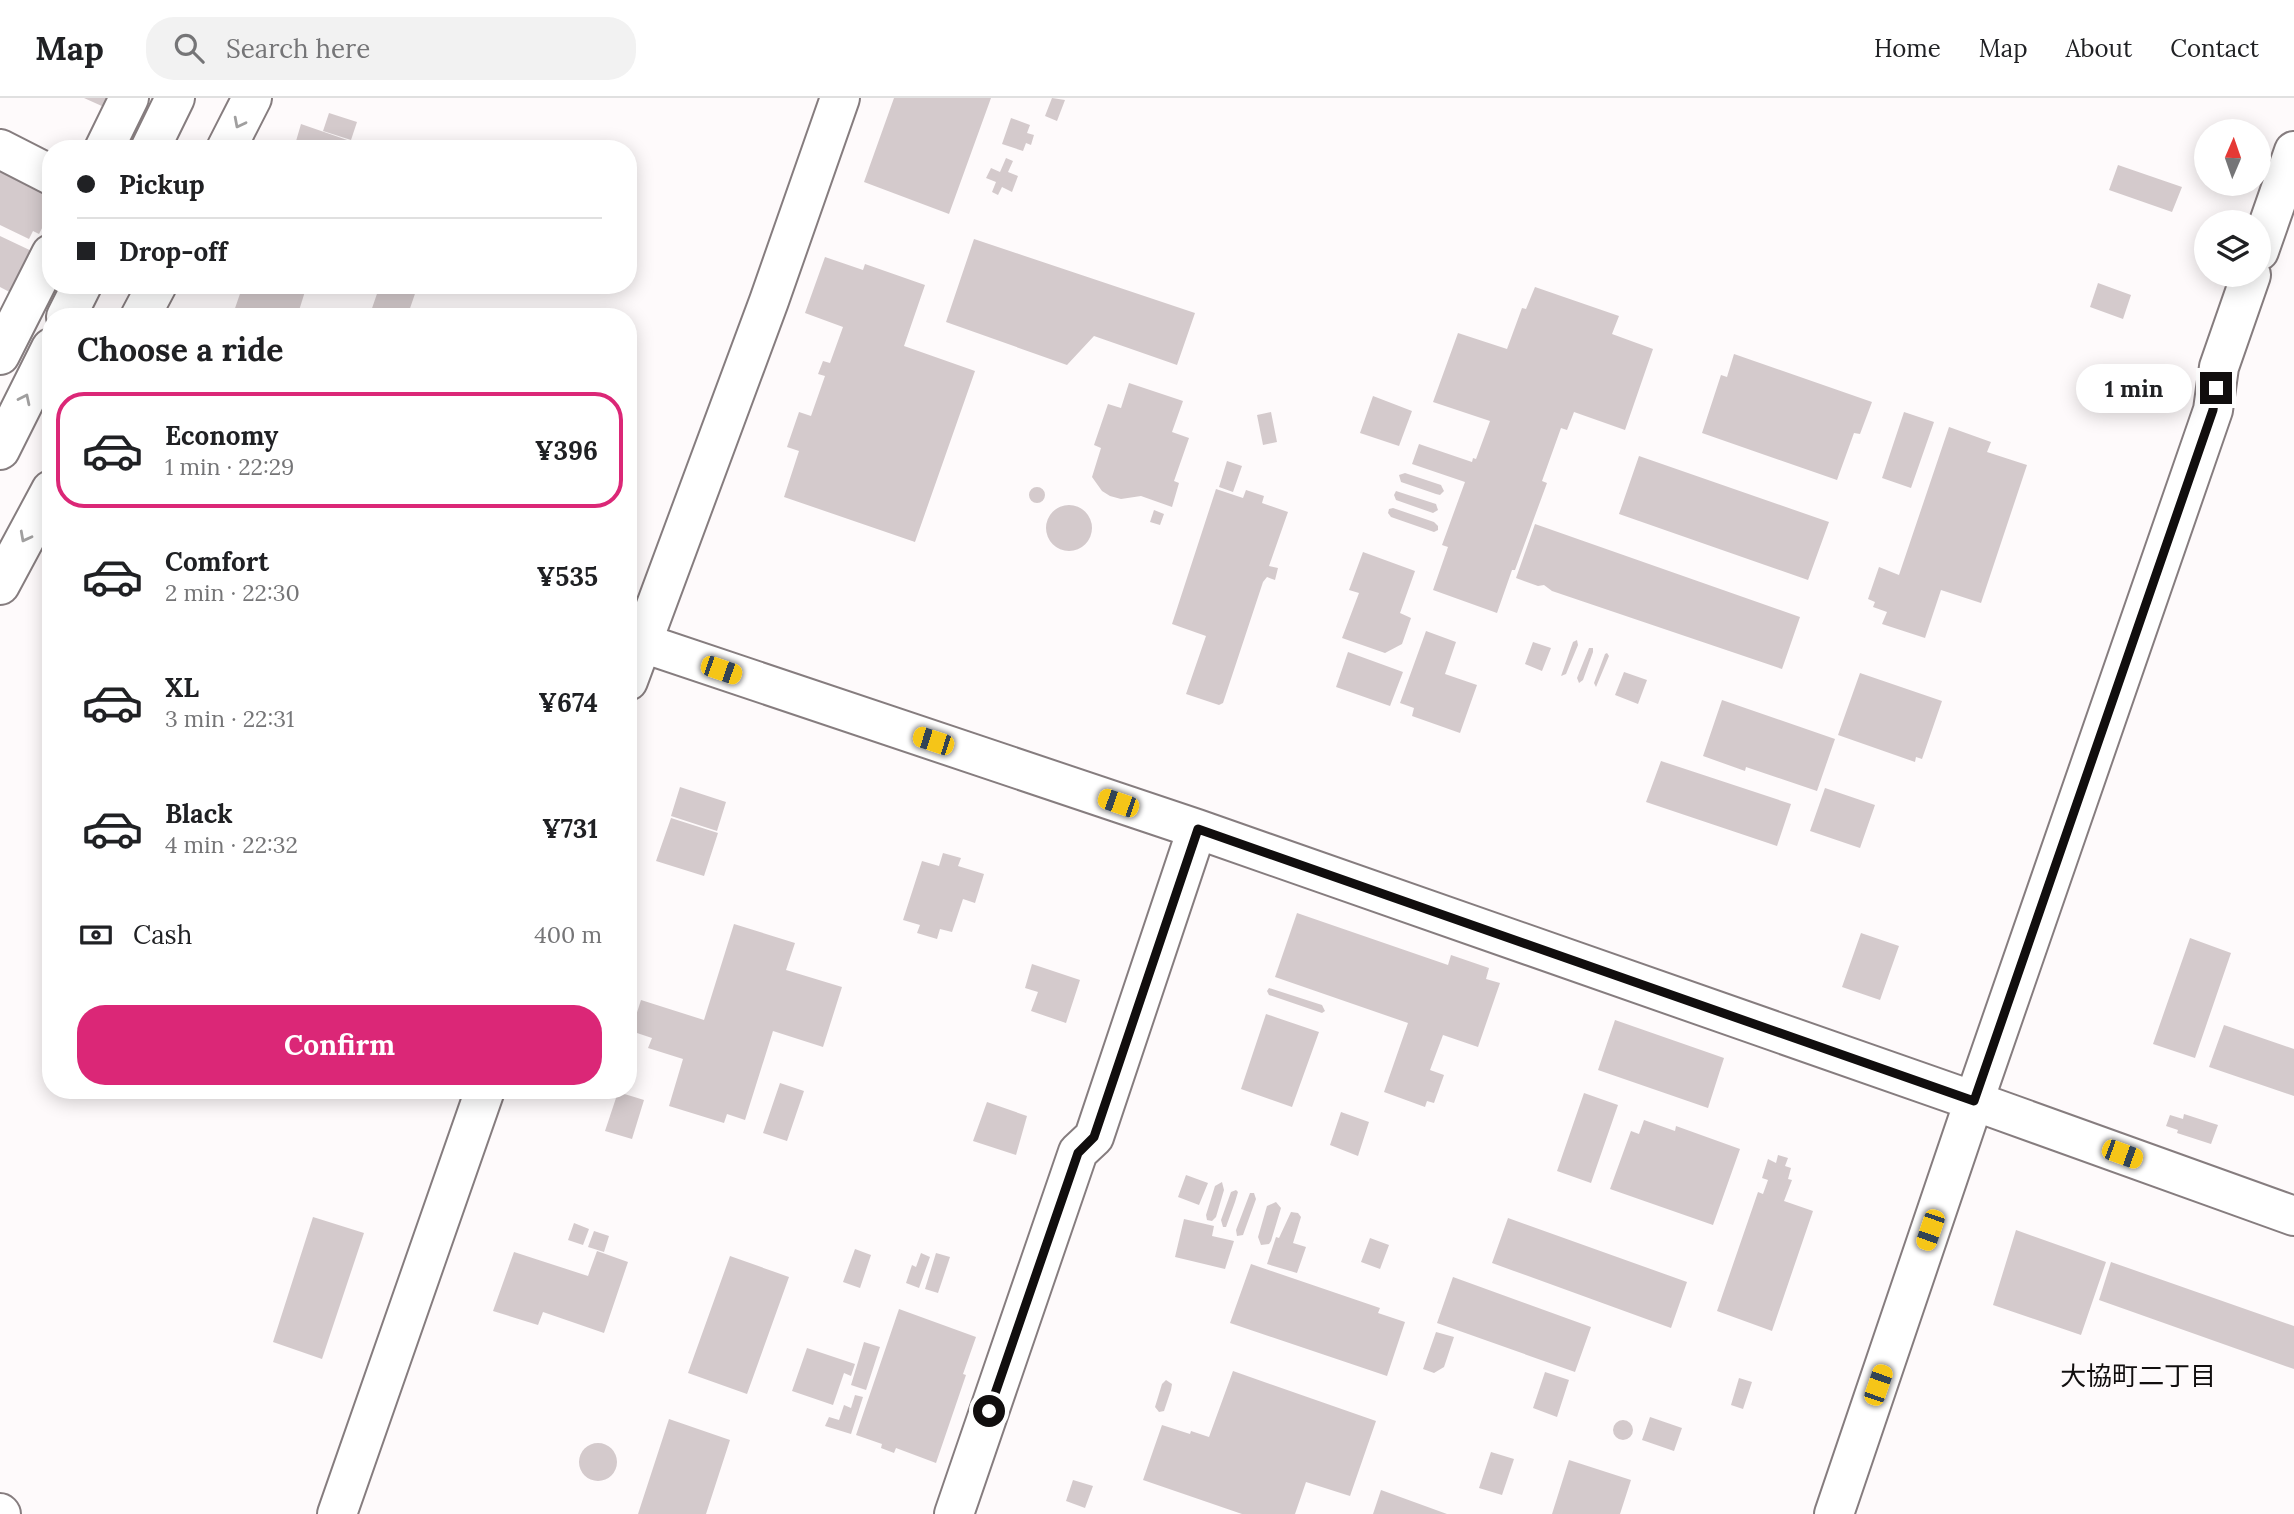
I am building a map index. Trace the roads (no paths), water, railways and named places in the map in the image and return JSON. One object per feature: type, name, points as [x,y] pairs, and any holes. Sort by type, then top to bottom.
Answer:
[{"type":"main road","points":[[108,140],[129,98]]},
{"type":"main road","points":[[154,140],[175,98]]},
{"type":"main road","points":[[231,140],[252,98]]},
{"type":"main road","points":[[637,636],[769,301],[840,98]]},
{"type":"main road","points":[[0,149],[42,170]]},
{"type":"main road","points":[[2271,217],[2294,151]]},
{"type":"main road","points":[[0,355],[42,272]]},
{"type":"main road","points":[[1834,1514],[2213,410],[2219,367],[2247,287]]},
{"type":"main road","points":[[0,450],[42,366]]},
{"type":"main road","points":[[0,585],[42,507]]},
{"type":"main road","points":[[637,642],[1198,829],[2294,1216]]},
{"type":"main road","points":[[954,1514],[1078,1153],[1094,1137],[1198,829]]},
{"type":"main road","points":[[337,1514],[482,1099]]},
{"type":"district","name":"大協町二丁目","points":[[2138,1375]]}]
